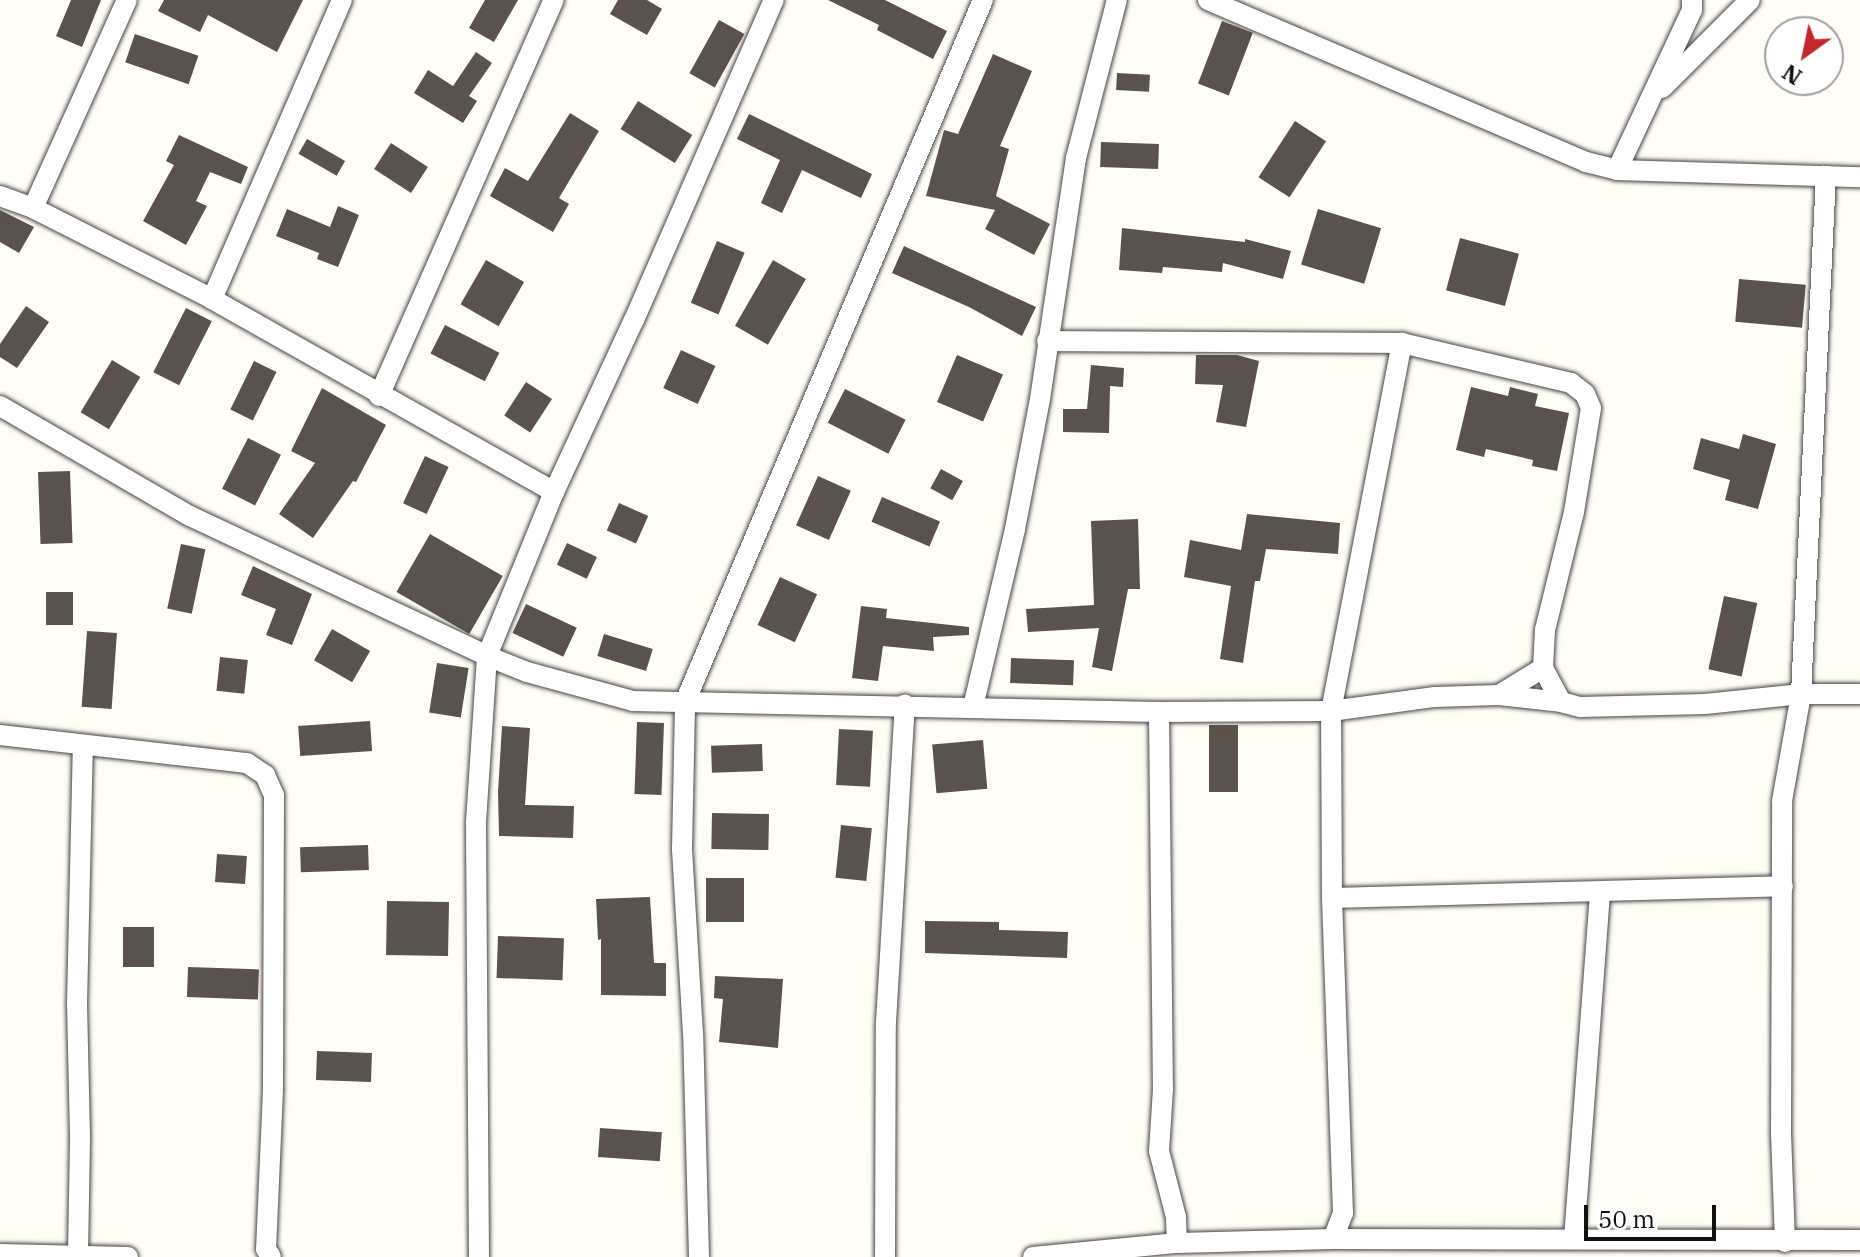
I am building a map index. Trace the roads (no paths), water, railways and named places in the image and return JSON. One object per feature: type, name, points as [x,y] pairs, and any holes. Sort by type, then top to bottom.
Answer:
[{"type":"street","points":[[33,208],[127,0]]},
{"type":"street","points":[[212,299],[342,0]]},
{"type":"street","points":[[379,396],[554,0]]},
{"type":"street","points":[[479,1257],[476,822],[487,656],[554,492],[634,320],[774,0]]},
{"type":"street","points":[[699,1257],[693,1034],[682,849],[685,702],[983,0]]},
{"type":"street","points":[[973,707],[1015,529],[1040,399],[1076,158],[1117,0]]},
{"type":"street","points":[[1208,0],[1586,162],[1617,170],[1860,177]]},
{"type":"street","points":[[1617,170],[1692,10],[1692,0]]},
{"type":"street","points":[[1651,99],[1750,0]]},
{"type":"street","points":[[1785,1242],[1781,1134],[1782,801],[1801,694],[1826,176]]},
{"type":"street","points":[[0,196],[33,208],[212,299],[379,396],[554,492]]},
{"type":"street","points":[[1047,341],[1402,343],[1571,383],[1585,394],[1591,408],[1574,512],[1545,630],[1543,668],[1561,702]]},
{"type":"street","points":[[1333,1239],[1343,1213],[1332,898],[1331,711],[1402,343]]},
{"type":"street","points":[[0,406],[190,516],[487,656],[527,672],[633,701],[1159,712],[1331,711],[1435,697],[1499,695],[1580,707],[1705,704],[1801,694],[1860,694]]},
{"type":"street","points":[[1499,695],[1543,668]]},
{"type":"street","points":[[885,1257],[886,1022],[905,705]]},
{"type":"street","points":[[1159,712],[1163,1089],[1159,1151],[1176,1217],[1177,1243]]},
{"type":"street","points":[[0,735],[40,738],[83,747],[247,763],[265,775],[274,795],[273,1090],[266,1249],[271,1257]]},
{"type":"street","points":[[78,1255],[80,1136],[77,1004],[83,747]]},
{"type":"street","points":[[1332,898],[1783,886]]},
{"type":"street","points":[[1574,1239],[1600,891]]},
{"type":"street","points":[[1033,1257],[1177,1243],[1333,1239],[1860,1240]]},
{"type":"street","points":[[0,1254],[128,1257]]}]
